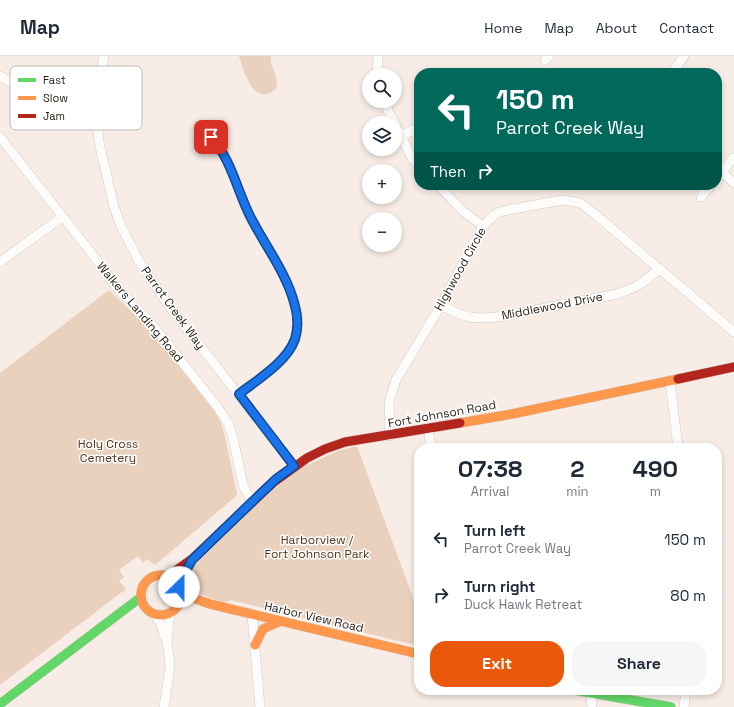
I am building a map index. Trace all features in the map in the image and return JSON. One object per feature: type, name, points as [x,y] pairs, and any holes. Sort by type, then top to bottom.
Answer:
[{"type":"main road","name":"Fort Johnson Road","points":[[167,577],[192,560],[276,479],[321,450],[345,442],[390,436],[512,414],[734,367]]},
{"type":"main road","name":"Fort Johnson Road","points":[[180,590],[180,581],[192,560]]},
{"type":"main road","points":[[157,576],[172,579],[180,590],[179,603],[174,610],[161,615],[155,614],[146,609],[141,597],[143,588],[148,580],[157,576]]},
{"type":"main road","name":"Harbor View Road","points":[[180,590],[187,596],[204,603],[414,653]]},
{"type":"main road","points":[[0,704],[141,597]]},
{"type":"main road","name":"Harbor View Road","points":[[174,610],[188,603],[204,603]]},
{"type":"main road","points":[[113,618],[146,609]]},
{"type":"main road","points":[[255,645],[260,632],[265,627],[279,622]]},
{"type":"main road","points":[[597,695],[671,707]]},
{"type":"street","name":"Parrot Creek Way","points":[[102,66],[104,56]]},
{"type":"street","points":[[378,56],[378,68]]},
{"type":"street","points":[[676,68],[684,56]]},
{"type":"street","points":[[0,76],[10,82]]},
{"type":"street","name":"Parrot Creek Way","points":[[98,130],[101,156],[114,207],[121,226],[139,261],[167,303],[294,466]]},
{"type":"street","points":[[204,130],[218,145],[230,167],[250,217],[286,280],[295,306],[297,321],[294,341],[283,359],[239,394]]},
{"type":"street","points":[[414,130],[402,135],[414,160]]},
{"type":"street","name":"Walkers Landing Road","points":[[0,137],[119,290],[151,323],[216,405],[228,423],[233,438],[243,485],[247,493],[254,500]]},
{"type":"street","points":[[722,171],[733,158]]},
{"type":"street","points":[[722,177],[734,183]]},
{"type":"street","points":[[443,190],[464,212],[483,226]]},
{"type":"street","points":[[701,197],[707,190]]},
{"type":"street","name":"Highwood Circle","points":[[390,436],[389,402],[393,387],[441,305],[483,226],[497,213],[563,200],[573,201],[580,204],[592,212],[734,332]]},
{"type":"street","points":[[0,262],[62,217]]},
{"type":"street","name":"Middlewood Drive","points":[[441,305],[454,313],[472,318],[504,316],[624,291],[641,284],[659,269]]},
{"type":"street","points":[[670,381],[677,443]]},
{"type":"street","points":[[428,428],[430,443]]},
{"type":"street","points":[[167,642],[169,621],[174,610]]},
{"type":"street","points":[[155,614],[167,642],[170,665],[164,707]]},
{"type":"street","points":[[252,615],[260,707]]},
{"type":"street","points":[[591,695],[592,707]]},
{"type":"street","points":[[684,707],[685,695]]},
{"type":"green space","points":[[239,56],[271,56],[271,64],[276,76],[277,88],[269,93],[262,94],[257,92],[247,79]]},
{"type":"green space","name":"Holy Cross Cemetery","points":[[109,290],[153,332],[215,412],[221,423],[225,437],[237,494],[155,565],[147,559],[143,563],[138,556],[119,570],[124,577],[119,581],[126,589],[0,685],[0,373]]},
{"type":"green space","name":"Harborview / Fort Johnson Park","points":[[357,446],[414,600],[414,645],[230,600],[224,603],[191,591],[189,578],[194,565],[258,503],[297,470],[337,451]]},
{"type":"traffic: fast","points":[[0,704],[141,597]]},
{"type":"traffic: fast","points":[[603,695],[671,707]]},
{"type":"traffic: slow","points":[[460,423],[512,414],[678,379]]},
{"type":"traffic: slow","points":[[161,575],[175,581],[181,595],[175,609],[161,615],[147,609],[141,595],[147,581],[161,575]]},
{"type":"traffic: slow","points":[[180,592],[210,604],[414,653]]},
{"type":"traffic: slow","points":[[255,645],[263,629],[279,622]]},
{"type":"traffic: jam","points":[[678,379],[734,367]]},
{"type":"traffic: jam","points":[[167,577],[192,559],[274,482],[307,458],[325,449],[345,442],[460,423]]},
{"type":"route","points":[[179,587],[180,581],[192,560],[276,479],[294,466],[239,394],[283,359],[294,341],[297,329],[295,306],[286,280],[250,217],[230,167],[218,145],[211,137]]}]
